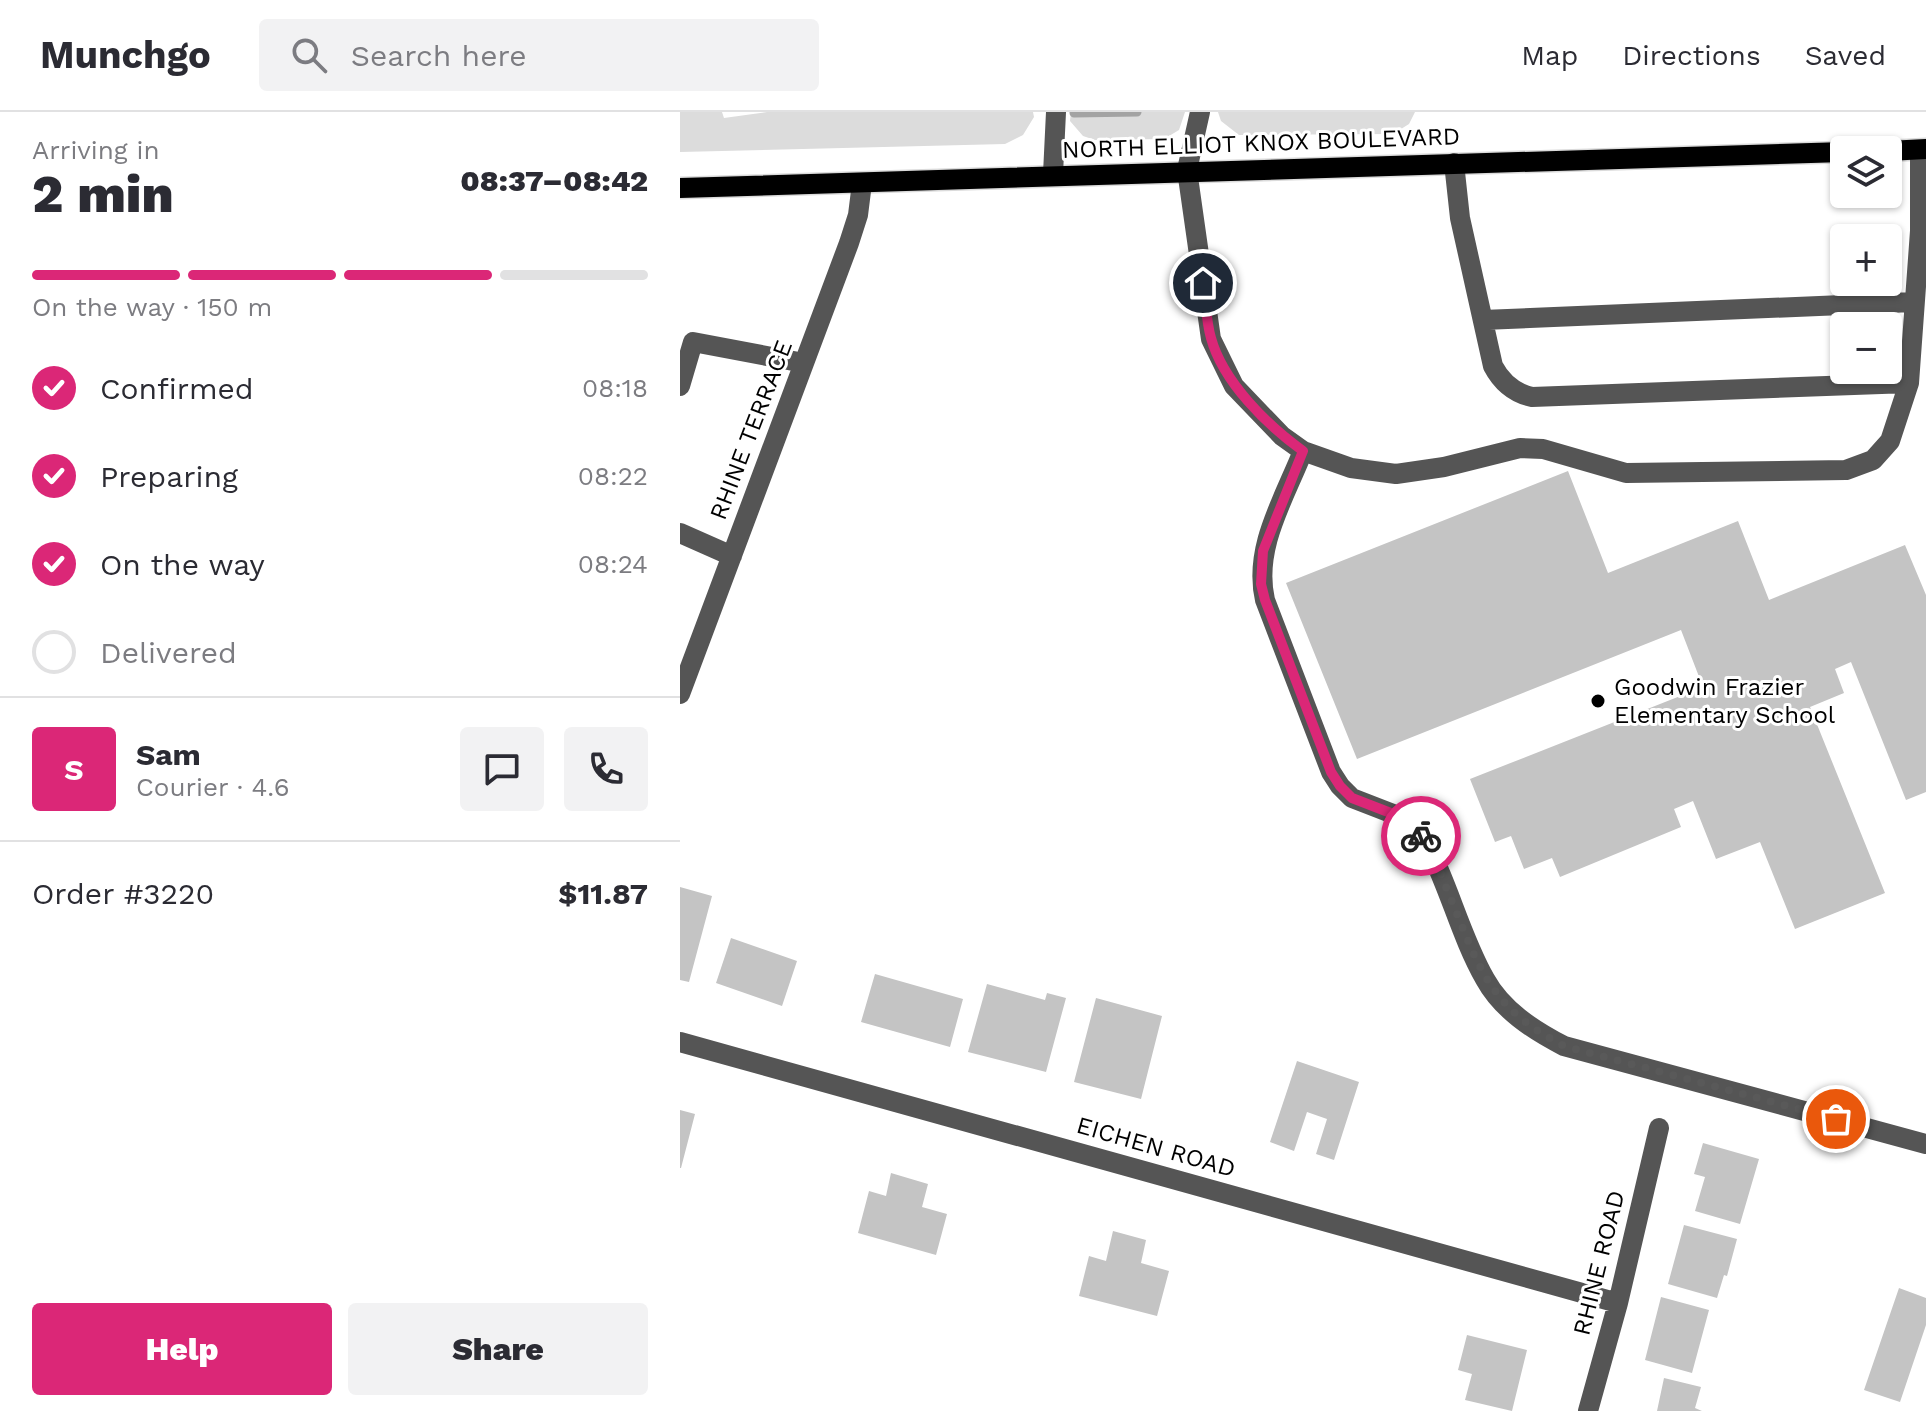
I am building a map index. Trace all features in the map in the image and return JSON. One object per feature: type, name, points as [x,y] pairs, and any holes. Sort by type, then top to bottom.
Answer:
[{"type":"main road","points":[[1902,151],[1923,150]]},
{"type":"main road","name":"NORTH ELLIOT KNOX BOULEVARD","points":[[680,188],[1053,174],[1830,152]]},
{"type":"street","points":[[1053,174],[1056,112]]},
{"type":"street","points":[[1200,112],[1187,170],[1211,339],[1234,386],[1282,436],[1303,451],[1351,468],[1396,474],[1444,467],[1520,448],[1543,449],[1626,473],[1846,470],[1873,460],[1890,441],[1909,383],[1923,150]]},
{"type":"street","points":[[1454,163],[1458,207],[1493,366],[1499,377],[1519,394],[1532,397],[1909,383]]},
{"type":"street","name":"RHINE TERRACE","points":[[680,694],[849,243],[858,215],[862,183]]},
{"type":"street","points":[[1483,320],[1913,302]]},
{"type":"street","points":[[680,386],[693,342],[804,363]]},
{"type":"street","points":[[1303,451],[1263,551],[1261,584],[1265,600],[1331,772],[1352,798],[1401,817],[1416,828],[1426,842],[1485,979],[1502,1002],[1541,1034],[1564,1046],[1926,1144]]},
{"type":"street","points":[[680,533],[732,556]]},
{"type":"street","name":"EICHEN ROAD","points":[[680,1042],[1618,1303]]},
{"type":"street","name":"RHINE ROAD","points":[[1588,1411],[1618,1303],[1659,1128]]},
{"type":"shaded area","points":[[680,112],[722,112],[724,118],[767,112],[1033,112],[1034,117],[1023,135],[1005,144],[680,152]]},
{"type":"shaded area","points":[[1071,112],[1185,112],[1179,130],[1164,139],[1095,140],[1083,136],[1070,121]]},
{"type":"shaded area","points":[[1218,112],[1415,112],[1409,124],[1393,134],[1239,135],[1221,121]]},
{"type":"building","points":[[1568,471],[1608,573],[1738,521],[1769,600],[1905,545],[1926,595],[1926,792],[1906,800],[1851,662],[1835,669],[1844,693],[1810,707],[1885,893],[1795,929],[1760,842],[1716,859],[1693,801],[1674,809],[1681,827],[1560,877],[1552,858],[1524,869],[1511,836],[1495,842],[1470,779],[1703,687],[1681,630],[1357,759],[1286,583]]},
{"type":"building","points":[[680,887],[712,896],[689,982],[680,980]]},
{"type":"building","points":[[731,938],[797,961],[782,1006],[716,983]]},
{"type":"building","points":[[875,974],[963,999],[950,1047],[861,1022]]},
{"type":"building","points":[[987,984],[1045,1000],[1047,993],[1066,998],[1046,1072],[968,1052]]},
{"type":"building","points":[[1096,998],[1162,1016],[1141,1099],[1074,1082]]},
{"type":"building","points":[[1297,1061],[1359,1082],[1334,1160],[1316,1154],[1327,1119],[1307,1112],[1294,1151],[1270,1142]]},
{"type":"building","points":[[680,1110],[695,1114],[681,1168],[680,1168]]},
{"type":"building","points":[[1703,1143],[1759,1159],[1740,1224],[1695,1211],[1705,1177],[1694,1174]]},
{"type":"building","points":[[891,1173],[928,1184],[922,1207],[947,1214],[936,1255],[858,1233],[869,1191],[886,1196]]},
{"type":"building","points":[[1684,1225],[1737,1239],[1727,1276],[1724,1275],[1717,1298],[1668,1284]]},
{"type":"building","points":[[1113,1231],[1146,1240],[1141,1263],[1169,1271],[1157,1316],[1079,1296],[1089,1256],[1106,1261]]},
{"type":"building","points":[[1899,1288],[1926,1298],[1926,1325],[1900,1402],[1864,1390]]},
{"type":"building","points":[[1661,1297],[1709,1310],[1692,1373],[1645,1360]]},
{"type":"building","points":[[1467,1335],[1527,1350],[1512,1411],[1465,1400],[1472,1374],[1458,1370]]},
{"type":"building","points":[[1664,1378],[1701,1387],[1695,1408],[1702,1411],[1657,1411]]},
{"type":"waterway","points":[[1074,113],[1137,112]]},
{"type":"way so far","points":[[1421,836],[1434,857],[1485,979],[1502,1002],[1541,1034],[1564,1046],[1836,1119]]},
{"type":"place","name":"Goodwin Frazier Elementary School","points":[[1598,701]]},
{"type":"route","points":[[1203,283],[1211,339],[1234,386],[1282,436],[1303,451],[1263,551],[1261,584],[1331,772],[1352,798],[1401,817],[1421,836]]}]
